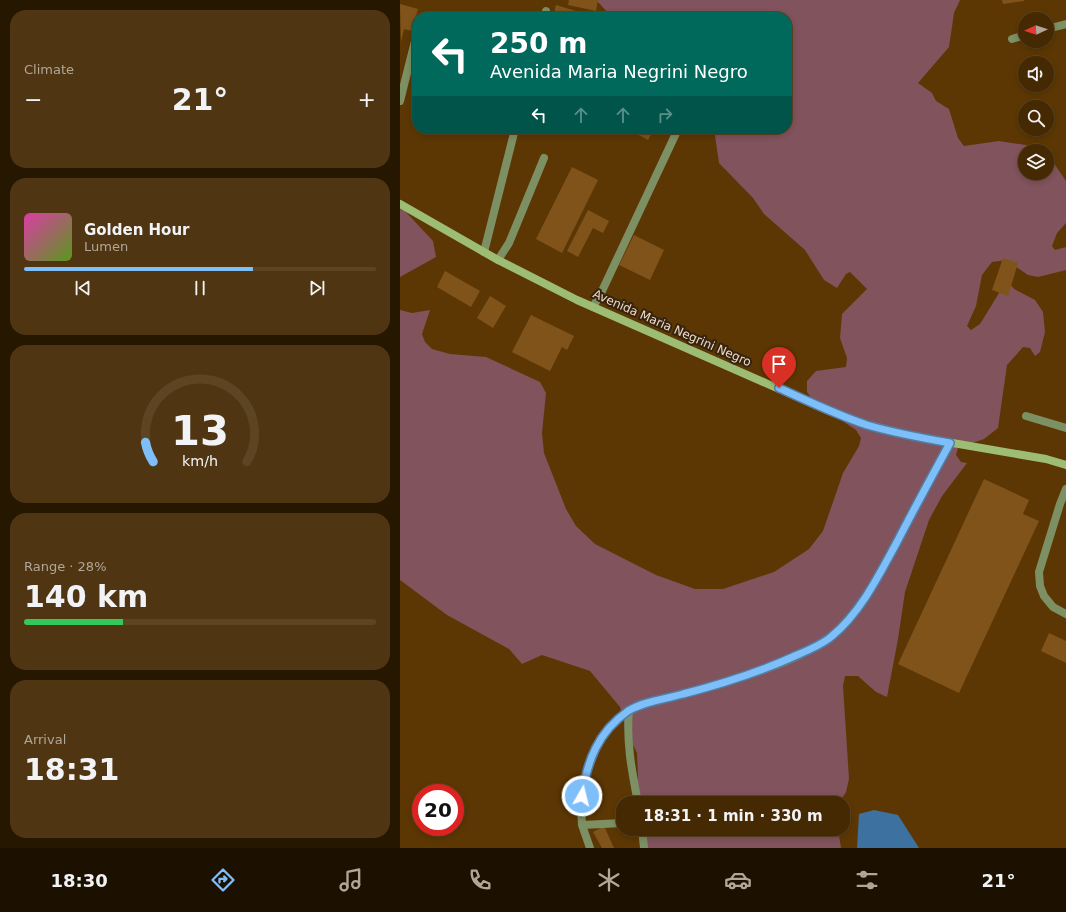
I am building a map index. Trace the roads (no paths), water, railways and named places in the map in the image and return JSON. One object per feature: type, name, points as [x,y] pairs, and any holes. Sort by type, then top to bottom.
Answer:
[{"type":"street","points":[[1054,27],[1066,24]]},
{"type":"street","points":[[1012,39],[1018,37]]},
{"type":"street","points":[[400,101],[412,53]]},
{"type":"street","points":[[484,252],[515,134]]},
{"type":"street","points":[[593,307],[602,291],[676,134]]},
{"type":"street","points":[[498,260],[508,243],[544,158]]},
{"type":"street","name":"Avenida Maria Negrini Negro","points":[[400,204],[498,260],[593,307],[829,411],[868,425],[912,436],[1046,459],[1066,465]]},
{"type":"street","points":[[1026,416],[1066,428]]},
{"type":"street","points":[[590,848],[582,825],[581,807],[586,774],[600,739],[610,726],[629,710],[655,701],[714,686],[774,666],[831,637],[851,618],[876,579],[950,443]]},
{"type":"street","points":[[1066,489],[1063,505],[1039,572],[1040,586],[1044,596],[1053,607],[1066,614]]},
{"type":"street","points":[[629,710],[627,726],[628,741],[637,796]]},
{"type":"street","points":[[582,825],[616,823]]},
{"type":"street","points":[[643,836],[644,848]]},
{"type":"water","points":[[874,810],[898,815],[919,848],[857,848],[859,814]]}]
